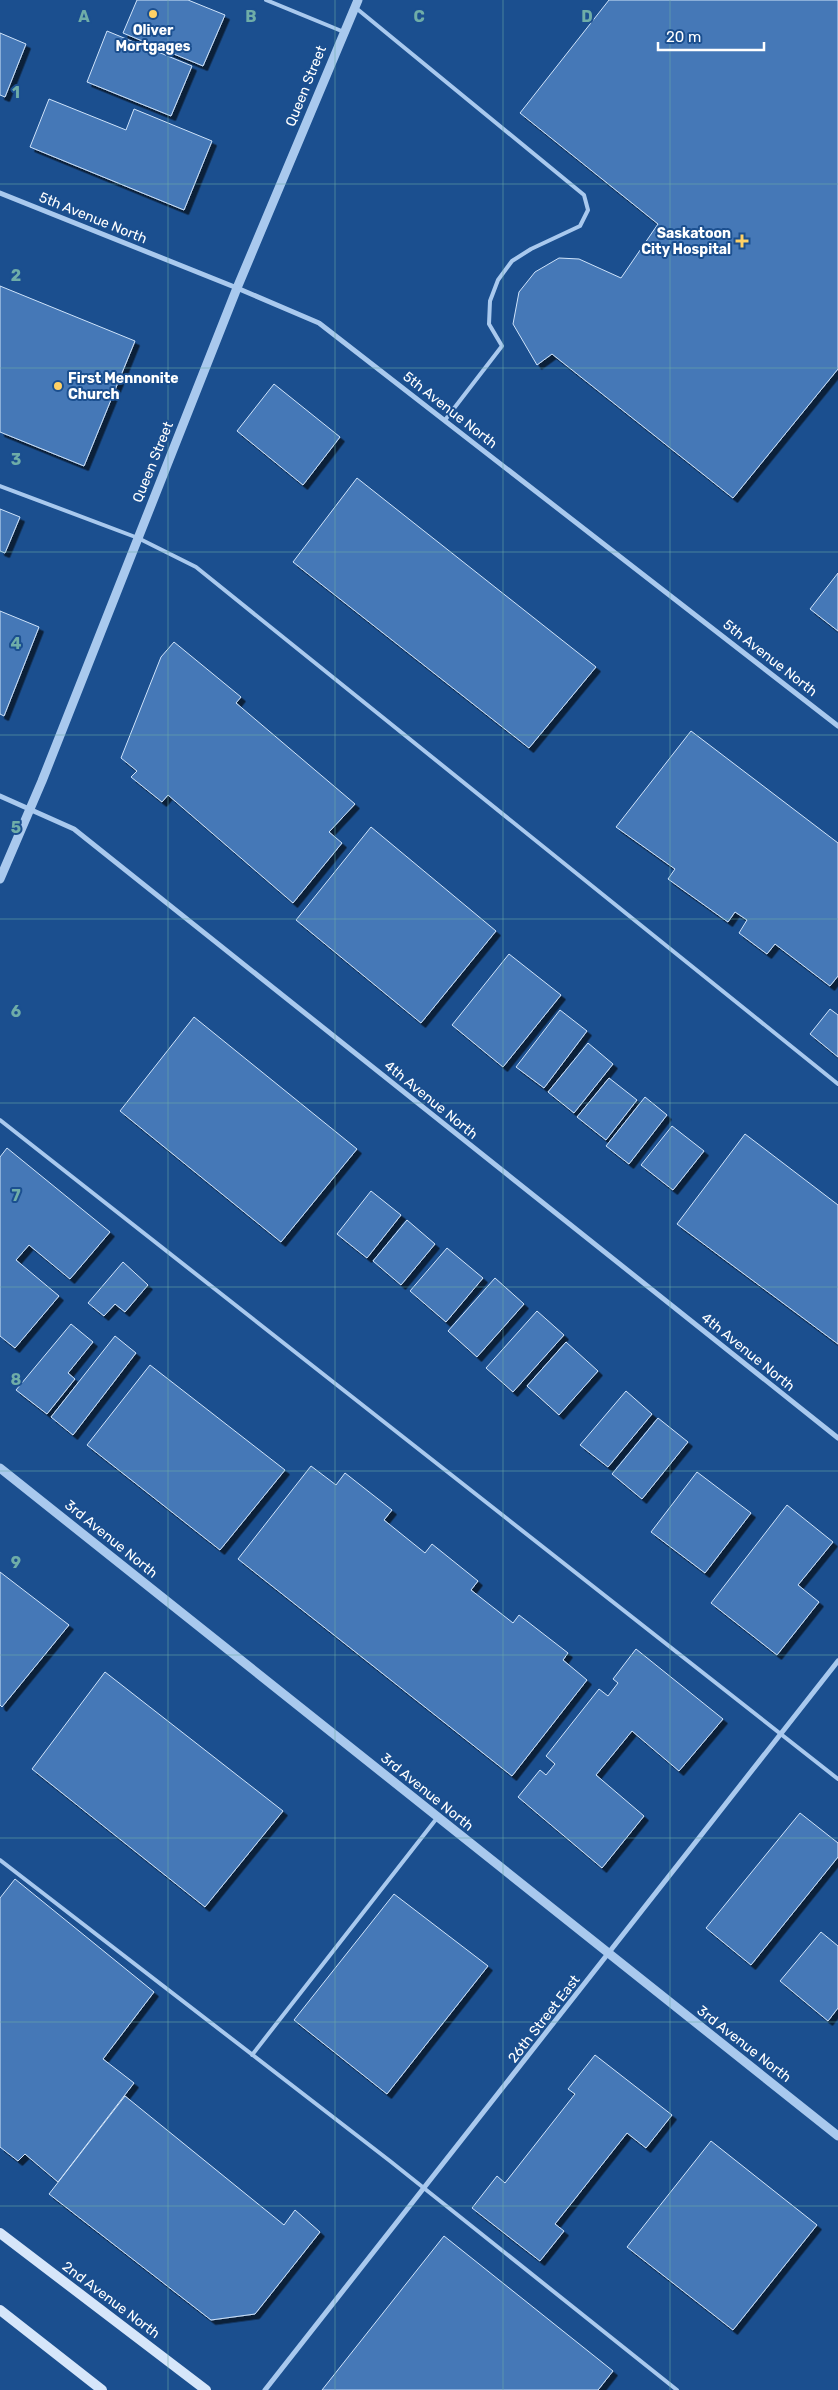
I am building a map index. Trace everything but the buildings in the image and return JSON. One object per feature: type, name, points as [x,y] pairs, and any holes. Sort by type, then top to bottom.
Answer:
[{"type":"main road","name":"2nd Avenue North","points":[[0,2233],[206,2390]]},
{"type":"main road","points":[[0,2310],[102,2390]]},
{"type":"street","name":"Queen Street","points":[[0,880],[31,808],[237,288],[357,4]]},
{"type":"street","name":"5th Avenue North","points":[[0,193],[319,323],[838,726]]},
{"type":"street","name":"4th Avenue North","points":[[0,796],[31,808],[74,829],[838,1438]]},
{"type":"street","name":"3rd Avenue North","points":[[0,1468],[608,1955],[838,2136]]},
{"type":"street","name":"26th Street East","points":[[265,2390],[425,2189],[838,1661]]},
{"type":"lane","points":[[266,0],[344,32]]},
{"type":"lane","points":[[357,4],[463,97],[584,195],[588,210],[580,226],[531,249],[512,261],[498,280],[490,302],[489,324],[502,346],[446,420]]},
{"type":"lane","points":[[0,486],[138,538],[196,567],[838,1084]]},
{"type":"lane","points":[[0,1120],[838,1779]]},
{"type":"lane","points":[[252,2056],[437,1818]]},
{"type":"lane","points":[[0,1860],[425,2189],[677,2390]]},
{"type":"place","name":"Oliver Mortgages","points":[[153,14]]},
{"type":"place","name":"Saskatoon City Hospital","points":[[742,241]]},
{"type":"place","name":"First Mennonite Church","points":[[58,386]]}]
